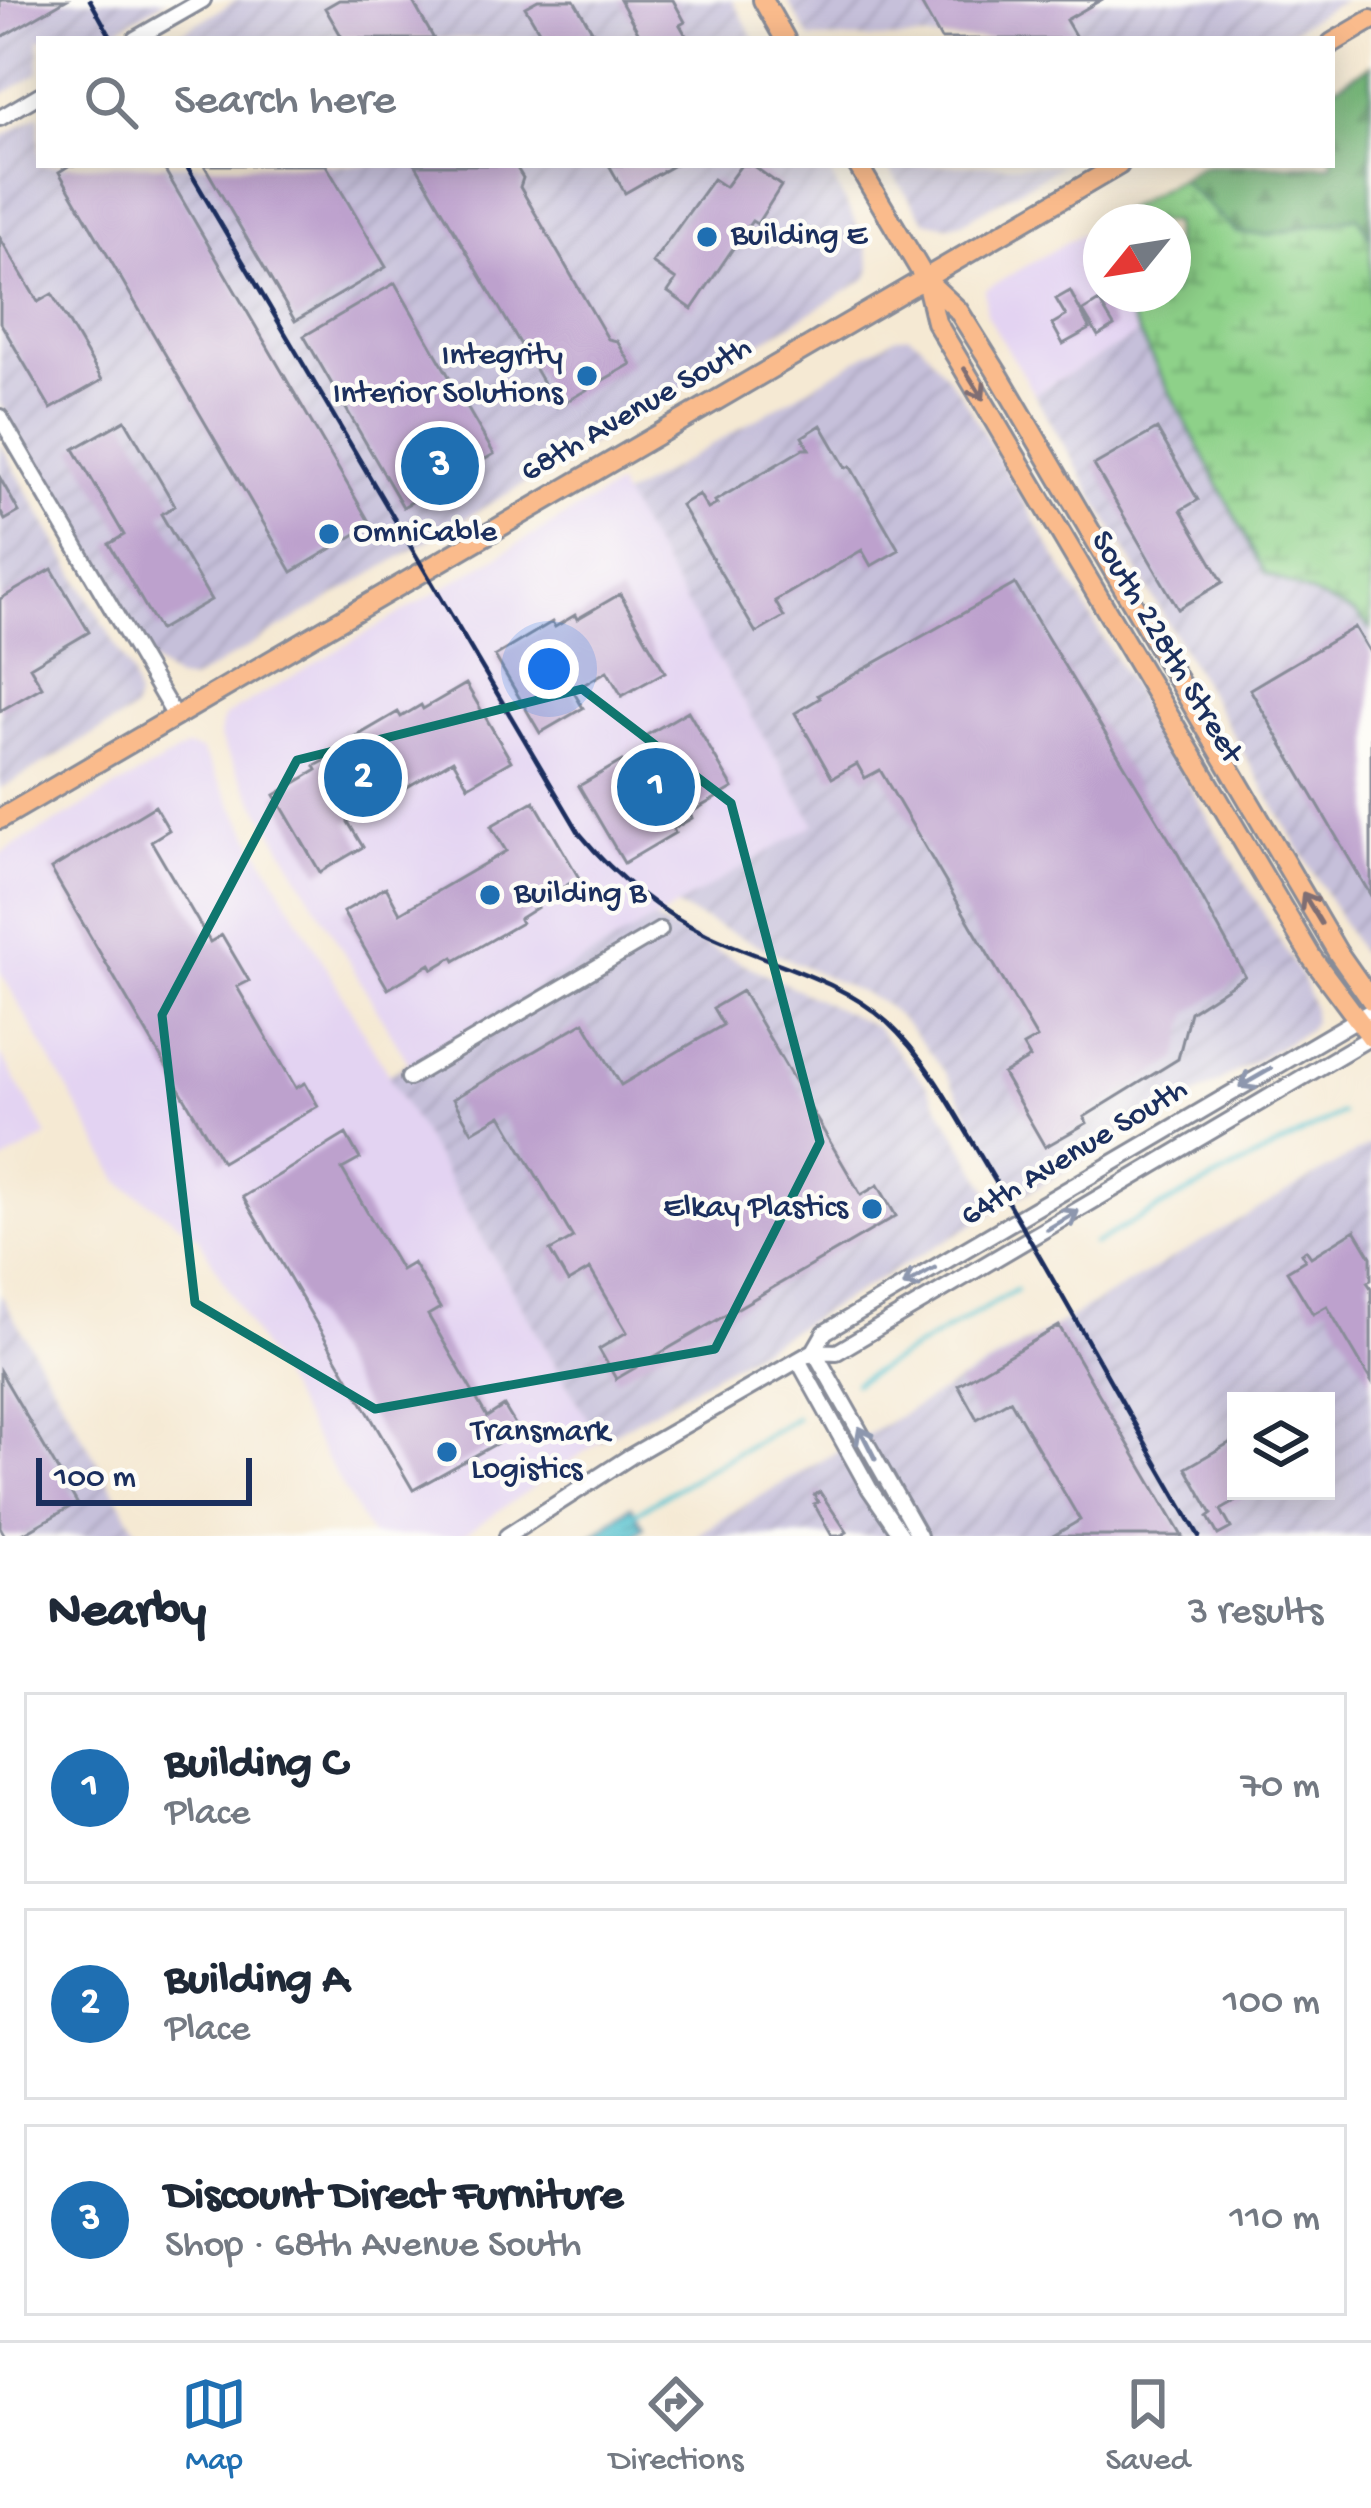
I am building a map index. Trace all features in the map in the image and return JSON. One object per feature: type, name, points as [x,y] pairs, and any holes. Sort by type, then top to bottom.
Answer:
[{"type":"main road","points":[[763,0],[783,36]]},
{"type":"main road","points":[[1335,41],[1371,20]]},
{"type":"main road","name":"South 228th Street","points":[[860,168],[926,280],[958,310],[998,374],[1338,953],[1371,1000]]},
{"type":"main road","name":"68th Avenue South","points":[[0,819],[1114,168]]},
{"type":"main road","name":"South 228th Street","points":[[926,280],[936,322],[1312,958],[1364,1015],[1371,1037]]},
{"type":"street","points":[[140,36],[203,0]]},
{"type":"street","points":[[0,118],[36,97]]},
{"type":"street","points":[[0,416],[176,718]]},
{"type":"street","points":[[409,1078],[660,930]]},
{"type":"street","name":"64th Avenue South","points":[[507,1536],[632,1456],[814,1351],[825,1332],[1364,1015]]},
{"type":"street","name":"64th Avenue South","points":[[814,1351],[837,1352],[1371,1037]]},
{"type":"street","points":[[814,1351],[919,1536]]},
{"type":"street","points":[[799,1360],[869,1488],[902,1536]]},
{"type":"highlighted area","points":[[582,689],[731,803],[820,1142],[715,1349],[375,1409],[195,1303],[162,1015],[297,760]]},
{"type":"shaded area","points":[[0,0],[167,0],[104,36],[36,36],[36,75],[0,96]]},
{"type":"shaded area","points":[[237,0],[732,0],[753,36],[175,36]]},
{"type":"shaded area","points":[[787,0],[1344,0],[1282,36],[808,36]]},
{"type":"shaded area","points":[[36,117],[36,168],[828,168],[865,241],[871,267],[868,278],[569,457],[191,681],[176,679],[146,658],[0,403],[0,138]]},
{"type":"shaded area","points":[[888,168],[1057,168],[965,221],[947,226],[925,221]]},
{"type":"shaded area","points":[[1082,233],[1083,312],[1128,312],[1140,333],[1034,394],[986,313],[985,290]]},
{"type":"shaded area","points":[[1140,333],[1265,573],[1356,614],[1371,629],[1371,963],[1359,951],[1034,394]]},
{"type":"shaded area","points":[[908,335],[921,343],[961,394],[1305,984],[1313,1009],[1314,1022],[1308,1030],[1019,1198],[944,1071],[883,1003],[676,907],[815,824],[623,497],[894,338]]},
{"type":"shaded area","points":[[0,443],[132,675],[137,697],[134,711],[0,789]]},
{"type":"shaded area","points":[[617,486],[816,825],[409,1064],[226,752],[219,736],[221,726],[225,716]]},
{"type":"shaded area","points":[[187,747],[201,750],[600,1441],[462,1536],[371,1536],[198,1237],[121,1183],[0,971],[0,854]]},
{"type":"shaded area","points":[[653,920],[876,1027],[926,1084],[1000,1209],[600,1441],[388,1075]]},
{"type":"shaded area","points":[[0,1053],[48,1136],[0,1164]]},
{"type":"shaded area","points":[[1371,1144],[1371,1536],[695,1536],[738,1509]]},
{"type":"shaded area","points":[[0,1293],[132,1522],[140,1536],[0,1536]]},
{"type":"green space","points":[[1371,65],[1371,240],[1358,217],[1267,235],[1237,233],[1179,179],[1197,168],[1335,168],[1335,86]]},
{"type":"green space","points":[[1179,179],[1237,233],[1267,235],[1358,217],[1371,240],[1371,629],[1356,614],[1265,573],[1127,312],[1191,312],[1191,204],[1134,204]]},
{"type":"water","points":[[631,1506],[644,1527],[633,1536],[592,1536]]},
{"type":"building","points":[[0,0],[66,0],[0,38]]},
{"type":"building","points":[[339,0],[412,0],[432,36],[341,36],[325,8]]},
{"type":"building","points":[[538,0],[574,0],[595,36],[542,36],[525,7]]},
{"type":"building","points":[[620,0],[673,0],[685,22],[680,25],[686,36],[640,36]]},
{"type":"building","points":[[919,0],[1101,0],[1066,20],[1075,36],[939,36]]},
{"type":"building","points":[[65,168],[164,168],[371,525],[292,572],[59,172]]},
{"type":"building","points":[[206,168],[328,168],[386,267],[295,321]]},
{"type":"building","points":[[418,168],[517,168],[523,178],[520,187],[608,339],[617,341],[631,364],[557,407]]},
{"type":"building","points":[[611,168],[669,168],[625,193]]},
{"type":"building","name":"Building E","points":[[739,168],[756,168],[781,186],[692,309],[668,292],[676,280],[652,263],[713,179],[725,187]]},
{"type":"building","points":[[0,238],[38,302],[52,294],[102,380],[51,409],[0,322]]},
{"type":"building","points":[[395,283],[494,454],[403,507],[304,336]]},
{"type":"building","points":[[1070,291],[1090,329],[1063,344],[1052,324],[1066,316],[1056,299]]},
{"type":"building","points":[[1084,312],[1106,312],[1114,326],[1098,336]]},
{"type":"building","points":[[125,420],[175,506],[161,514],[211,600],[159,630],[109,544],[124,535],[74,449]]},
{"type":"building","points":[[821,425],[899,550],[871,566],[862,550],[775,601],[784,617],[756,633],[681,505],[699,494],[708,509],[717,504],[715,501],[809,449],[802,437]]},
{"type":"building","points":[[1157,429],[1198,500],[1181,510],[1223,582],[1178,609],[1094,465]]},
{"type":"building","points":[[0,478],[19,512],[5,520],[0,511]]},
{"type":"building","points":[[52,569],[89,632],[30,667],[42,687],[0,711],[0,599]]},
{"type":"building","points":[[1015,584],[1178,854],[1245,976],[1190,1012],[1178,1059],[1045,1147],[1003,1074],[1030,1058],[1023,1046],[1037,1038],[880,770],[865,778],[857,764],[832,778],[795,713],[818,695]]},
{"type":"building","points":[[620,594],[665,672],[622,696],[607,671],[573,691],[583,708],[540,733],[495,656],[552,622],[555,627],[575,615],[577,619]]},
{"type":"building","points":[[1355,627],[1371,654],[1371,896],[1250,689]]},
{"type":"building","points":[[466,684],[511,761],[468,786],[453,760],[348,822],[363,847],[320,872],[275,795],[317,770],[315,766],[335,755],[333,750],[398,712],[401,717],[421,705],[423,709]]},
{"type":"building","points":[[688,711],[733,788],[690,813],[692,818],[673,829],[675,833],[624,863],[579,786],[622,761],[632,778],[660,761],[645,736]]},
{"type":"building","name":"Building B","points":[[534,801],[579,878],[536,903],[538,907],[519,919],[521,923],[455,961],[453,957],[433,969],[430,964],[388,989],[343,912],[386,887],[400,913],[506,851],[491,826]]},
{"type":"building","points":[[155,806],[169,830],[151,841],[210,942],[222,935],[249,981],[237,987],[296,1088],[305,1083],[318,1106],[222,1162],[51,869]]},
{"type":"building","points":[[742,991],[861,1195],[878,1185],[896,1216],[616,1379],[599,1349],[627,1332],[590,1269],[568,1282],[550,1251],[573,1238],[501,1115],[472,1132],[453,1099],[584,1022],[621,1085],[723,1025],[713,1008]]},
{"type":"building","points":[[346,1134],[360,1159],[342,1169],[401,1270],[413,1263],[440,1308],[428,1315],[487,1417],[504,1406],[519,1431],[413,1490],[243,1197]]},
{"type":"building","points":[[1355,1230],[1371,1257],[1371,1280],[1367,1282],[1371,1288],[1371,1381],[1327,1306],[1313,1314],[1287,1271],[1305,1260],[1301,1253],[1306,1250],[1311,1257]]},
{"type":"building","points":[[1059,1326],[1182,1536],[1053,1536],[1080,1520],[1010,1400],[977,1419],[958,1385]]},
{"type":"building","points":[[0,1371],[77,1503],[19,1536],[5,1536],[0,1527]]},
{"type":"building","points":[[1227,1444],[1227,1500],[1238,1500],[1221,1510],[1231,1528],[1218,1535],[1208,1517],[1212,1514],[1186,1468]]},
{"type":"building","points":[[820,1492],[847,1532],[840,1536],[832,1536],[814,1504],[818,1502],[814,1495]]},
{"type":"waterway","points":[[1094,1244],[1341,1113]]},
{"type":"waterway","points":[[855,1383],[1016,1290]]},
{"type":"waterway","points":[[635,1513],[796,1418]]},
{"type":"railway","points":[[90,0],[110,36]]},
{"type":"railway","points":[[188,168],[580,834],[622,878],[671,915],[846,993],[903,1038],[955,1113],[1199,1536]]},
{"type":"place","name":"Building E","points":[[707,237]]},
{"type":"place","name":"Integrity Interior Solutions","points":[[587,376]]},
{"type":"place","name":"Discount Direct Furniture","points":[[440,466]]},
{"type":"place","name":"OmniCable","points":[[329,534]]},
{"type":"place","name":"Building A","points":[[363,778]]},
{"type":"place","name":"Building C","points":[[656,787]]},
{"type":"place","name":"Building B","points":[[490,895]]},
{"type":"place","name":"Elkay Plastics","points":[[872,1209]]},
{"type":"place","name":"Transmark Logistics","points":[[447,1452]]}]
